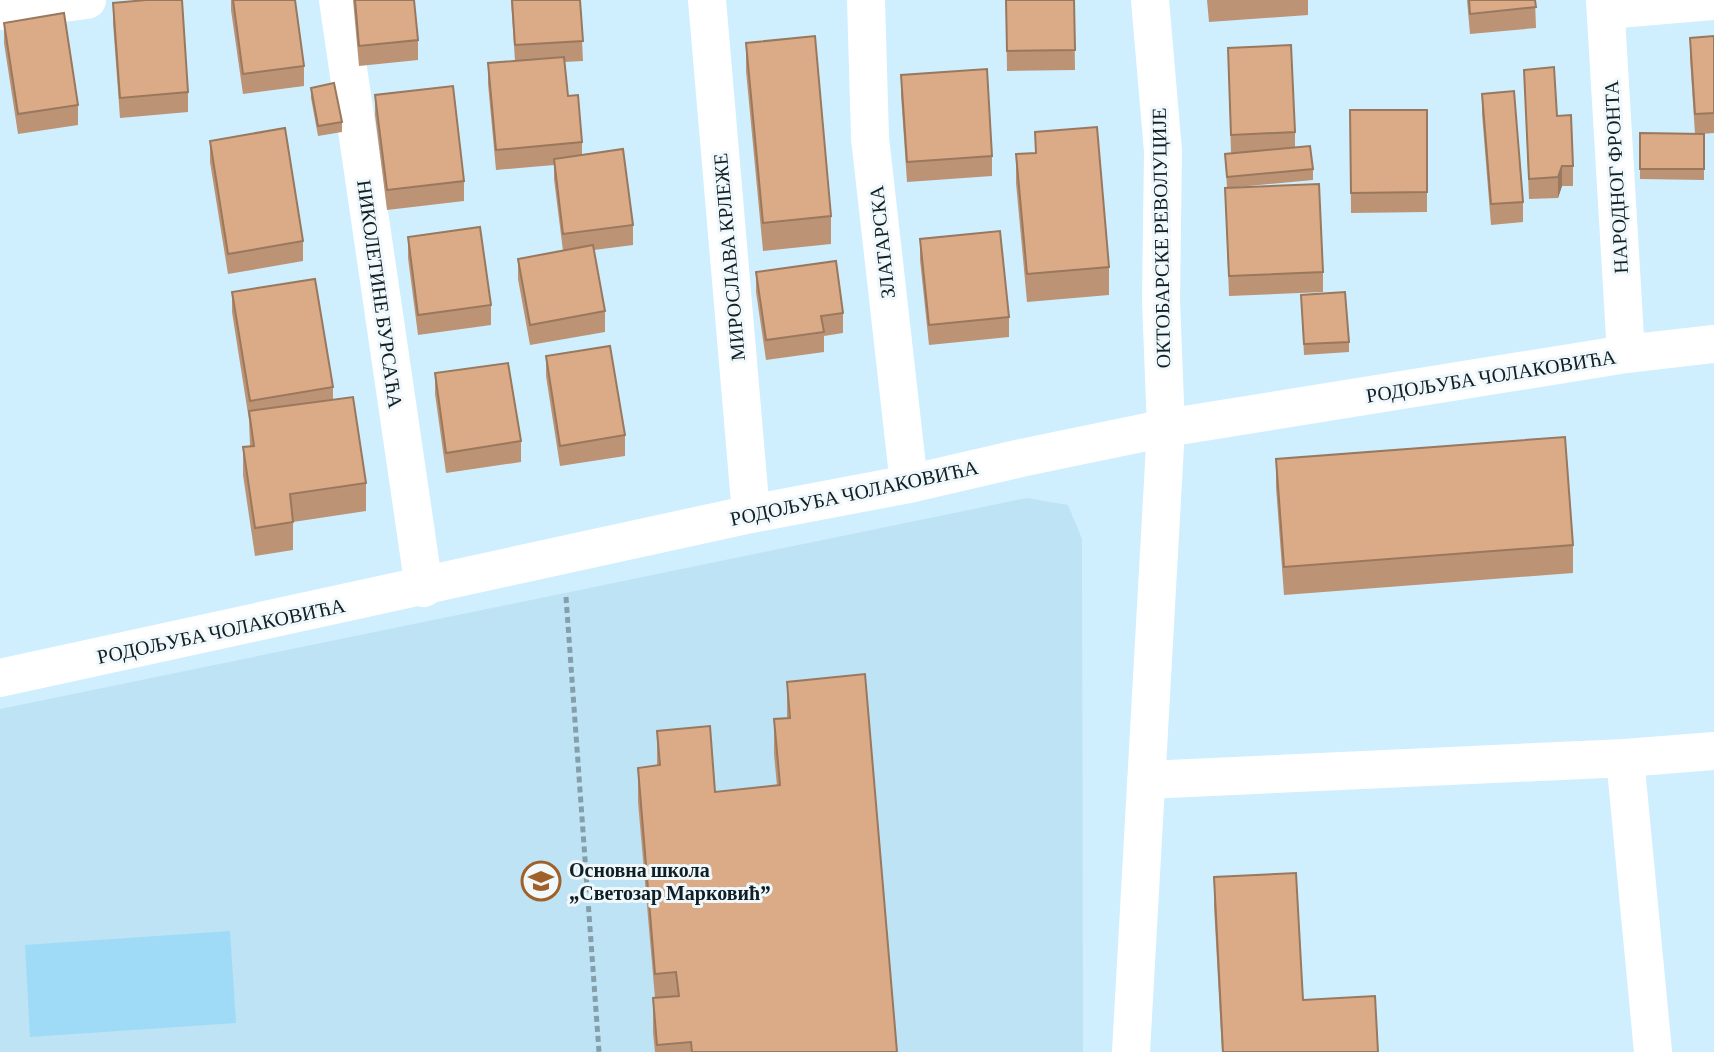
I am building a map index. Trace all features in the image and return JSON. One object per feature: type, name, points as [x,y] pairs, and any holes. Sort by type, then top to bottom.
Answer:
[{"type":"street","points":[[0,11],[87,0]]},
{"type":"street","name":"НИКОЛЕТИНЕ БУРСАЋА","points":[[338,0],[424,588]]},
{"type":"street","name":"МИРОСЛАВА КРЛЕЖЕ","points":[[707,0],[751,514]]},
{"type":"street","name":"ЗЛАТАРСКА","points":[[866,0],[870,138],[909,484]]},
{"type":"street","name":"ОКТОБАРСКЕ РЕВОЛУЦИЈЕ","points":[[1131,1052],[1166,428],[1161,301],[1163,151],[1150,0]]},
{"type":"street","points":[[1606,5],[1714,1]]},
{"type":"street","name":"НАРОДНОГ ФРОНТА","points":[[1606,5],[1626,354]]},
{"type":"street","name":"РОДОЉУБА ЧОЛАКОВИЋА","points":[[0,678],[424,588],[751,514],[909,484],[1166,428],[1626,354],[1714,344]]},
{"type":"street","points":[[1146,780],[1625,758],[1714,751]]},
{"type":"street","points":[[1625,758],[1653,1052]]},
{"type":"path","points":[[563,557],[599,1052]]},
{"type":"shaded area","name":"Основна школа „Светозар Марковић”","points":[[1027,498],[1068,505],[1082,539],[1083,1052],[0,1052],[0,709]]},
{"type":"shaded area","points":[[230,931],[236,1023],[30,1037],[25,945]]},
{"type":"building","points":[[182,0],[188,92],[120,98],[113,3]]},
{"type":"building","points":[[233,0],[295,0],[304,66],[243,74]]},
{"type":"building","points":[[355,0],[414,0],[418,40],[359,46]]},
{"type":"building","points":[[512,0],[580,0],[583,41],[515,45]]},
{"type":"building","points":[[1006,0],[1074,0],[1075,50],[1007,51]]},
{"type":"building","points":[[1469,0],[1535,0],[1536,7],[1470,14]]},
{"type":"building","points":[[64,13],[78,105],[18,114],[4,23]]},
{"type":"building","points":[[815,36],[831,216],[763,223],[746,43]]},
{"type":"building","points":[[1714,36],[1714,113],[1695,114],[1690,38]]},
{"type":"building","points":[[1291,45],[1295,132],[1231,135],[1228,48]]},
{"type":"building","points":[[564,57],[568,96],[578,95],[582,142],[496,150],[488,63]]},
{"type":"building","points":[[1554,67],[1557,116],[1571,115],[1573,166],[1562,166],[1558,177],[1529,179],[1524,70]]},
{"type":"building","points":[[987,69],[992,156],[907,162],[901,75]]},
{"type":"building","points":[[334,83],[342,122],[318,126],[311,88]]},
{"type":"building","points":[[453,86],[464,181],[387,190],[375,95]]},
{"type":"building","points":[[1514,91],[1523,202],[1491,204],[1482,94]]},
{"type":"building","points":[[1350,110],[1427,110],[1427,192],[1351,193]]},
{"type":"building","points":[[1097,127],[1109,267],[1027,274],[1016,154],[1036,153],[1035,132]]},
{"type":"building","points":[[285,128],[303,241],[228,254],[210,141]]},
{"type":"building","points":[[1640,133],[1704,134],[1704,169],[1640,169]]},
{"type":"building","points":[[1310,146],[1313,169],[1227,177],[1225,154]]},
{"type":"building","points":[[623,149],[633,225],[563,234],[554,159]]},
{"type":"building","points":[[1319,184],[1323,272],[1229,276],[1225,188]]},
{"type":"building","points":[[480,227],[491,305],[418,315],[408,237]]},
{"type":"building","points":[[1000,231],[1009,317],[929,325],[920,239]]},
{"type":"building","points":[[593,245],[605,311],[530,325],[518,259]]},
{"type":"building","points":[[836,261],[843,313],[821,316],[824,332],[766,340],[756,272]]},
{"type":"building","points":[[315,279],[333,387],[250,401],[232,292]]},
{"type":"building","points":[[1345,292],[1349,342],[1304,344],[1301,295]]},
{"type":"building","points":[[610,346],[625,435],[560,446],[546,356]]},
{"type":"building","points":[[508,363],[521,441],[446,453],[435,373]]},
{"type":"building","points":[[353,397],[366,483],[290,494],[293,522],[255,528],[243,447],[254,446],[249,411]]},
{"type":"building","points":[[1565,437],[1573,545],[1284,567],[1276,459]]},
{"type":"building","points":[[865,674],[897,1052],[692,1052],[691,1042],[657,1045],[653,998],[679,996],[676,972],[655,974],[638,768],[660,765],[657,731],[710,726],[715,792],[780,785],[774,719],[790,718],[787,682]]},
{"type":"building","points":[[1296,873],[1303,1000],[1375,996],[1378,1052],[1223,1052],[1214,877]]},
{"type":"place","name":"Основна школа „Светозар Марковић”","points":[[541,881]]}]
